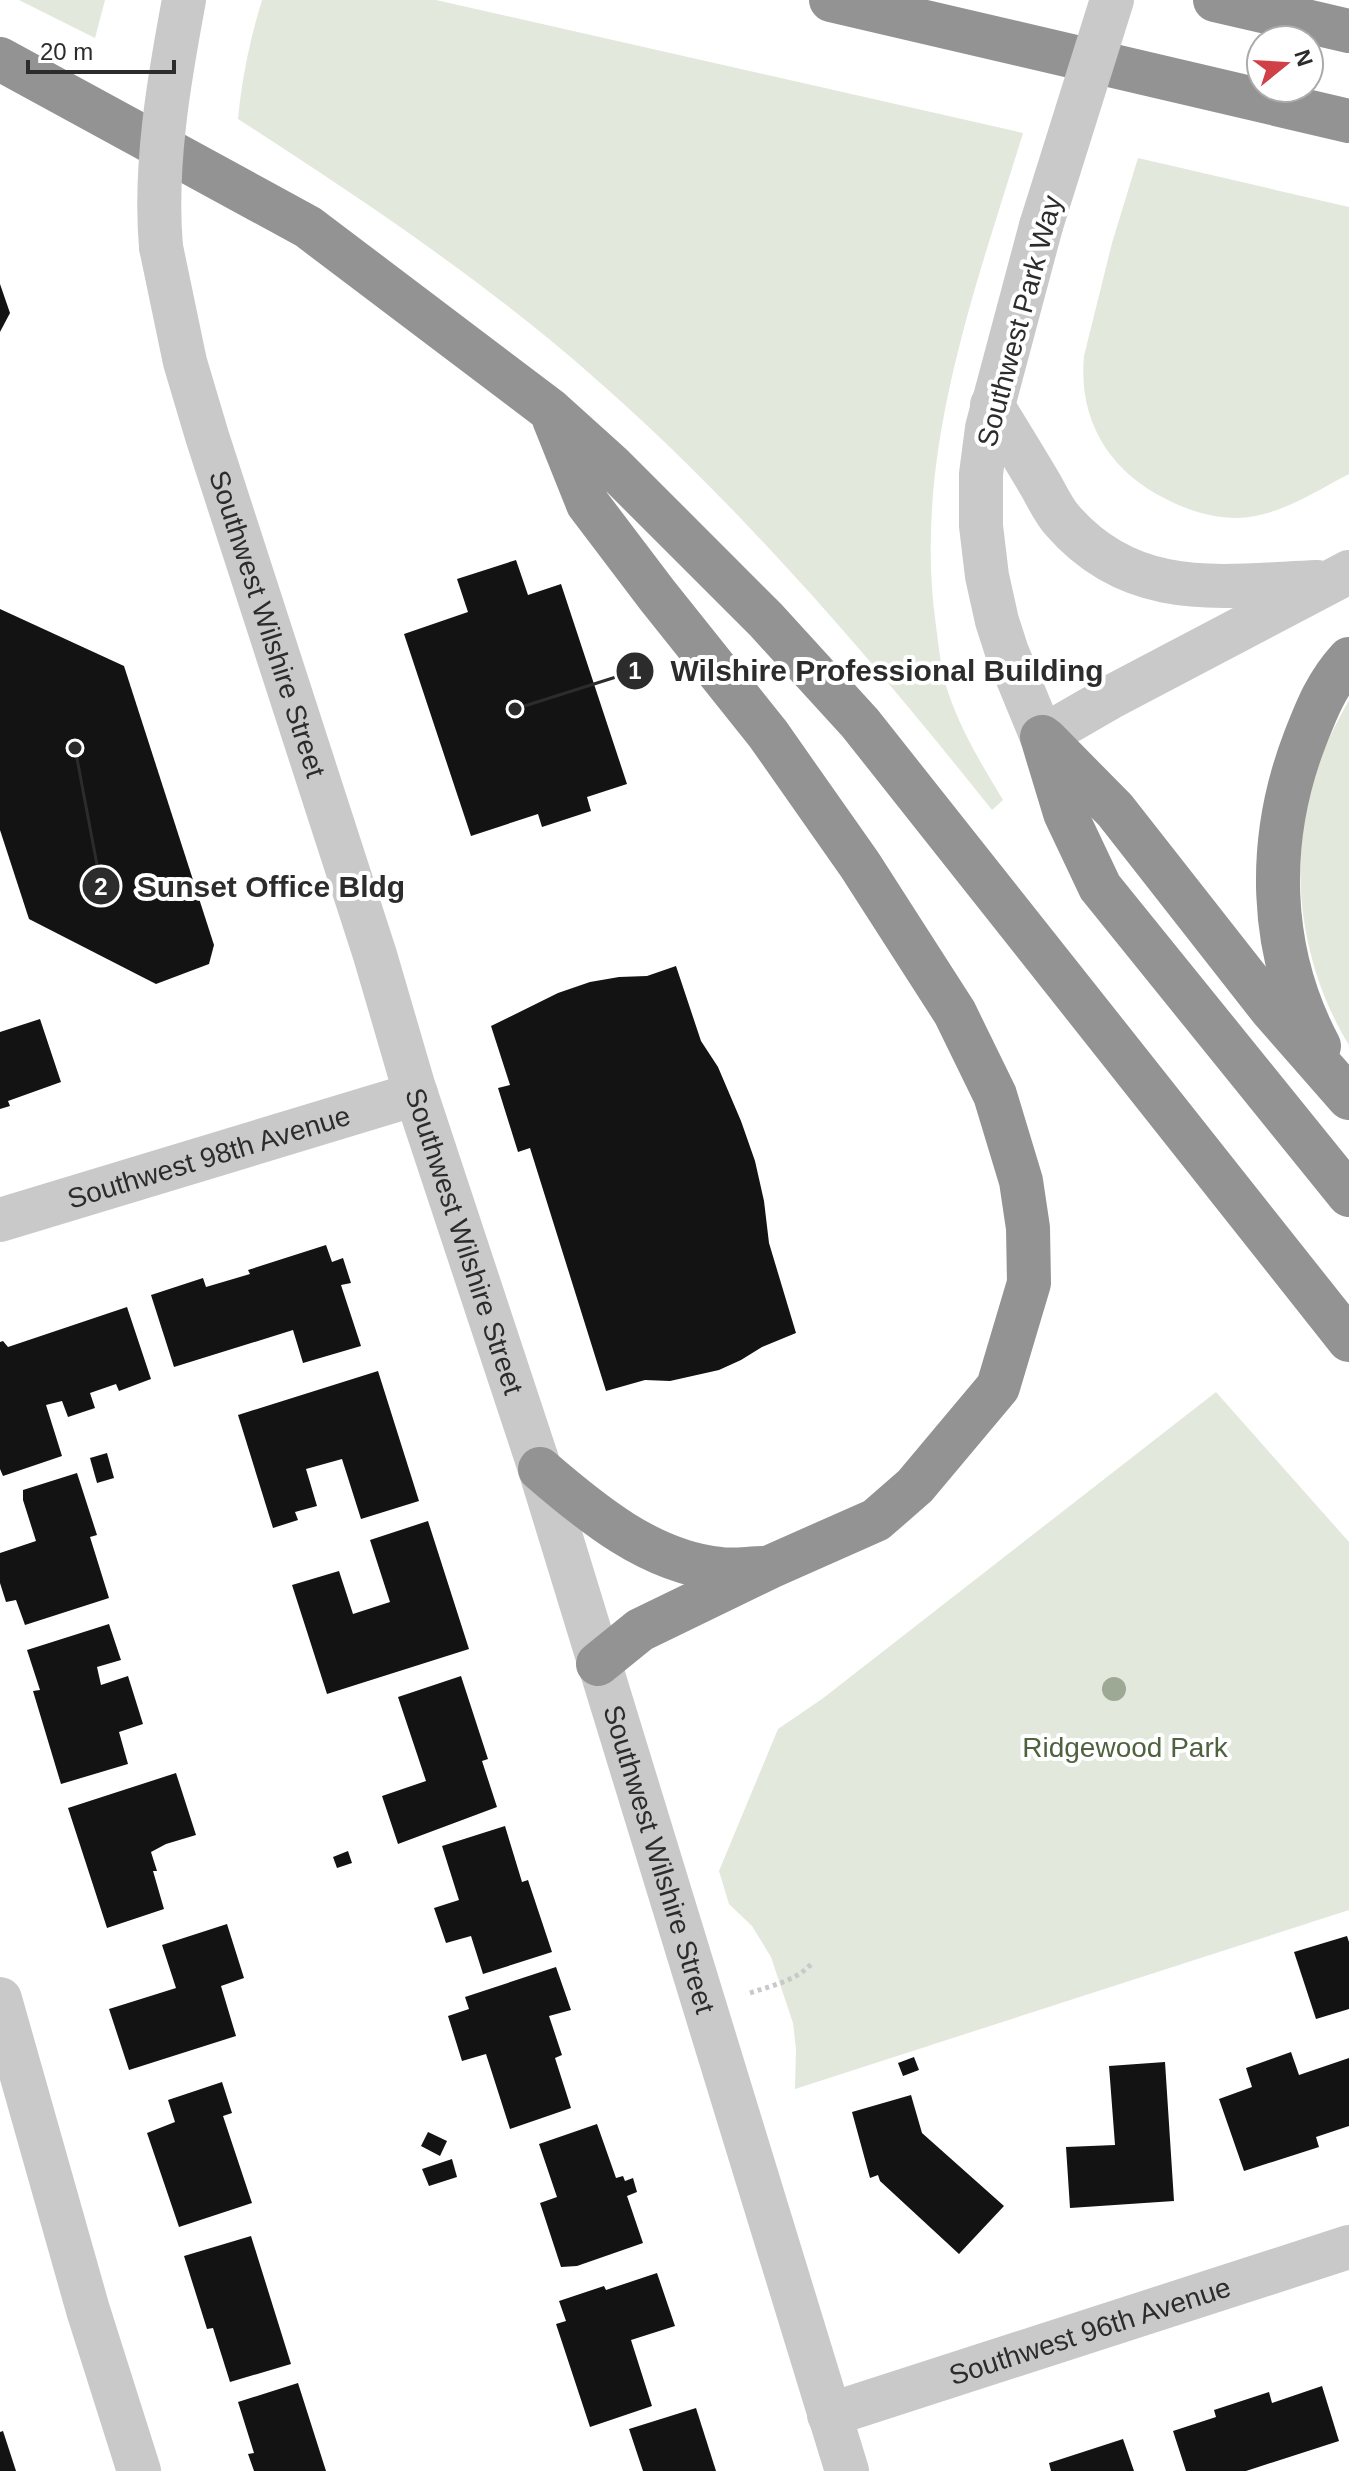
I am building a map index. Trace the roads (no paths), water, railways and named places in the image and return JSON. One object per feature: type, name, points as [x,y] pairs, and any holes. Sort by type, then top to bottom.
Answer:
[{"type":"highway","points":[[831,0],[1349,121]]},
{"type":"highway","points":[[1215,0],[1349,31]]},
{"type":"highway","points":[[0,59],[308,227],[550,410],[611,465],[756,609],[860,723],[1349,1340]]},
{"type":"highway","points":[[550,410],[588,504],[768,734],[860,865],[955,1013],[995,1095],[1021,1181],[1028,1228],[1029,1283],[998,1387],[915,1486],[876,1520],[640,1630],[598,1664]]},
{"type":"highway","points":[[1346,1095],[1299,1004],[1285,954],[1277,872],[1281,822],[1293,770],[1332,678],[1349,659]]},
{"type":"highway","points":[[1042,737],[1115,810],[1271,1009],[1346,1095]]},
{"type":"highway","points":[[1042,737],[1065,813],[1100,887],[1349,1195]]},
{"type":"highway","points":[[540,1469],[588,1511],[675,1560],[721,1569],[770,1567]]},
{"type":"street","name":"Southwest Wilshire Street","points":[[184,0],[164,134],[158,215],[172,305],[194,392],[375,955],[416,1094],[540,1469],[847,2471]]},
{"type":"street","name":"Southwest Park Way","points":[[1042,737],[997,621],[981,526],[981,474],[992,405],[1041,226],[1112,0]]},
{"type":"street","points":[[992,405],[1060,518],[1083,542],[1131,572],[1157,580],[1215,587],[1339,577]]},
{"type":"street","points":[[1042,737],[1339,577]]},
{"type":"street","name":"Southwest 98th Avenue","points":[[0,1220],[416,1094]]},
{"type":"street","points":[[0,1999],[88,2310],[139,2471]]},
{"type":"street","name":"Southwest 96th Avenue","points":[[829,2415],[1349,2247]]},
{"type":"place","name":"Wilshire Professional Building","points":[[515,709]]},
{"type":"place","name":"Sunset Office Bldg","points":[[75,748]]},
{"type":"park label","name":"Ridgewood Park","points":[[1125,1747]]}]
